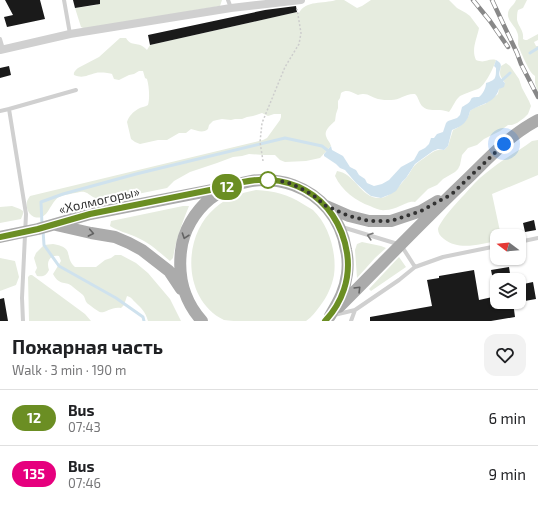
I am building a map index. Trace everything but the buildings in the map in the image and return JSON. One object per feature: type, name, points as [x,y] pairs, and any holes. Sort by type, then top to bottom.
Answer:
[{"type":"main road","points":[[328,319],[452,194],[504,144],[538,120]]},
{"type":"main road","name":"«Холмогоры»","points":[[46,226],[90,214],[230,186],[243,182],[268,180],[292,184],[317,198],[324,205],[332,214],[345,241],[348,260],[348,274],[341,298],[328,319]]},
{"type":"main road","name":"«Холмогоры»","points":[[202,321],[190,305],[184,292],[180,277],[179,262],[181,247],[188,226],[205,203],[230,186]]},
{"type":"main road","name":"«Холмогоры»","points":[[324,205],[349,216],[369,221],[391,221],[421,211],[452,194]]},
{"type":"main road","points":[[0,237],[46,226]]},
{"type":"main road","name":"«Холмогоры»","points":[[46,226],[115,237],[129,242],[142,250],[169,272],[184,292]]},
{"type":"main road","points":[[190,305],[195,321]]},
{"type":"street","points":[[2,49],[70,34],[229,4],[299,0]]},
{"type":"lane","points":[[64,0],[70,34]]},
{"type":"lane","points":[[0,39],[2,49]]},
{"type":"lane","points":[[0,111],[76,90]]},
{"type":"lane","points":[[9,109],[26,214],[22,298],[23,321]]},
{"type":"lane","points":[[339,226],[401,245],[416,267]]},
{"type":"lane","points":[[526,241],[538,238]]},
{"type":"lane","points":[[328,319],[355,310],[416,267],[443,257],[490,247]]},
{"type":"lane","points":[[351,321],[355,310]]},
{"type":"path","points":[[263,161],[260,142],[262,123],[285,67],[299,44],[301,33],[299,0]]},
{"type":"shaded area","points":[[96,0],[222,0],[220,6],[85,29],[81,27],[75,8],[97,5]]},
{"type":"shaded area","points":[[344,0],[357,8],[371,0],[449,0],[457,8],[470,16],[479,28],[474,48],[476,60],[496,60],[481,87],[460,96],[449,112],[426,109],[422,106],[415,94],[394,100],[386,100],[378,99],[367,94],[358,95],[349,91],[341,93],[338,101],[335,121],[326,132],[326,137],[331,146],[320,158],[306,161],[285,162],[280,160],[275,155],[249,154],[233,157],[190,172],[174,181],[167,188],[108,200],[100,200],[85,192],[80,192],[59,197],[46,214],[39,218],[34,217],[29,213],[27,209],[27,200],[30,196],[263,140],[267,138],[280,120],[281,114],[268,116],[262,113],[242,119],[222,119],[213,121],[209,125],[208,129],[204,131],[191,129],[186,133],[179,133],[167,140],[158,140],[140,144],[135,142],[131,139],[127,122],[134,111],[148,105],[148,85],[143,71],[139,71],[119,80],[114,79],[112,74],[107,73],[97,73],[83,77],[74,75],[78,68],[99,57],[120,38],[126,38],[131,43],[141,45],[147,50],[150,45],[297,12],[299,13],[310,4]]},
{"type":"shaded area","points":[[516,0],[527,0],[523,8],[518,10],[517,13],[517,20],[522,31],[523,39],[527,40],[538,34],[538,40],[534,42],[536,46],[538,46],[538,92],[535,83],[535,76],[530,70],[522,54],[518,44],[518,34],[508,16],[510,9]]},
{"type":"shaded area","points":[[506,63],[510,66],[519,79],[529,101],[531,106],[528,114],[517,123],[508,125],[484,139],[477,145],[468,148],[462,155],[458,169],[437,185],[428,189],[415,202],[409,202],[391,209],[379,210],[355,198],[341,186],[335,176],[337,171],[349,176],[363,190],[373,197],[380,198],[391,193],[398,187],[416,164],[433,152],[444,150],[448,146],[453,130],[464,123],[470,111],[485,104],[498,94],[499,89],[505,83],[500,75],[501,66]]},
{"type":"shaded area","points":[[538,140],[538,175],[492,194],[500,229],[490,229],[490,242],[463,246],[450,243],[441,237],[438,229],[439,225],[477,180],[532,141]]},
{"type":"shaded area","points":[[256,190],[281,194],[292,198],[313,210],[319,216],[331,240],[335,267],[333,279],[323,303],[306,321],[224,320],[210,310],[200,298],[194,283],[191,267],[192,250],[197,234],[204,220],[215,208],[229,198]]},
{"type":"shaded area","points":[[12,206],[23,211],[21,219],[0,223],[0,207]]},
{"type":"shaded area","points":[[189,206],[173,258],[170,261],[146,242],[110,226],[111,221]]},
{"type":"shaded area","points":[[362,242],[386,248],[357,278],[355,250],[357,244]]},
{"type":"shaded area","points":[[53,244],[67,250],[75,267],[96,267],[115,255],[121,255],[136,263],[148,273],[170,299],[181,321],[148,321],[141,308],[127,296],[124,305],[121,308],[114,308],[99,312],[87,303],[83,295],[70,285],[58,281],[53,274],[61,261],[59,256],[51,257],[48,262],[49,270],[45,275],[37,276],[35,272],[37,268],[34,258],[36,253],[44,245]]},
{"type":"shaded area","points":[[399,257],[406,267],[371,291],[369,289]]},
{"type":"shaded area","points":[[0,258],[15,261],[19,277],[16,285],[0,291]]},
{"type":"shaded area","points":[[30,275],[85,314],[91,321],[29,321],[28,277]]},
{"type":"water","points":[[496,60],[501,66],[499,74],[500,78],[505,83],[504,87],[499,89],[494,98],[487,103],[470,111],[468,118],[464,123],[452,130],[448,146],[444,150],[438,149],[433,151],[415,164],[396,191],[391,194],[381,198],[371,196],[356,183],[345,170],[324,156],[331,146],[332,150],[343,156],[350,167],[356,170],[367,183],[374,186],[382,184],[389,180],[401,167],[414,160],[419,151],[429,144],[431,138],[434,138],[437,134],[443,132],[448,121],[457,118],[460,115],[462,107],[469,103],[472,98],[479,97],[483,93],[486,83],[495,78],[496,68],[494,66]]},
{"type":"waterway","points":[[530,53],[538,48]]},
{"type":"waterway","points":[[500,82],[510,73]]},
{"type":"waterway","points":[[42,225],[41,202],[63,194],[136,174],[285,138],[322,146],[331,153]]},
{"type":"waterway","points":[[43,230],[44,245],[59,266],[116,298],[143,317],[144,321]]},
{"type":"railway","points":[[473,0],[508,47]]},
{"type":"railway","points":[[492,0],[521,64],[538,97]]},
{"type":"bus line","name":"12","points":[[0,237],[38,229],[90,214],[230,186],[248,181],[268,180],[292,184],[317,198],[324,205],[332,214],[345,241],[348,260],[348,274],[341,298],[330,316],[325,321]]},
{"type":"route","points":[[268,180],[292,184],[317,198],[324,205],[349,216],[369,221],[391,221],[421,211],[452,194],[504,144]]}]
